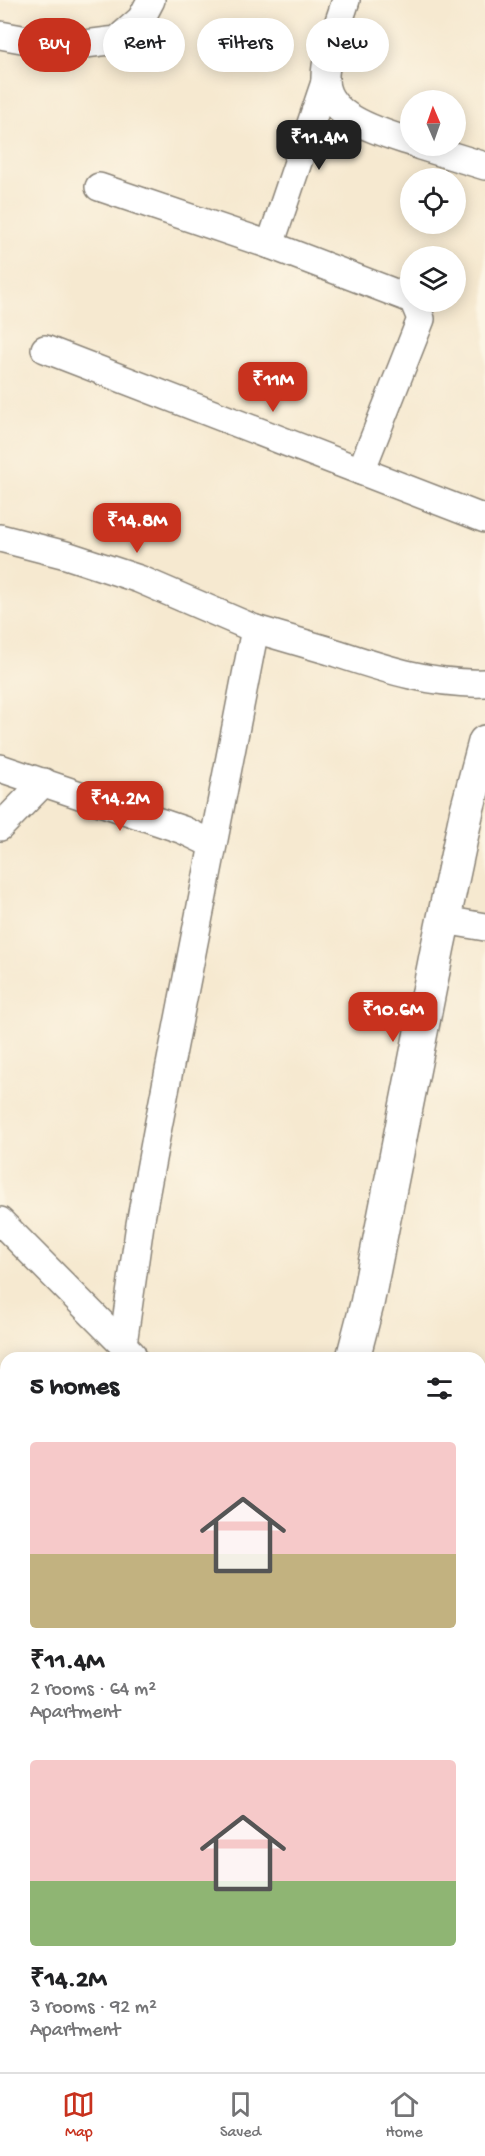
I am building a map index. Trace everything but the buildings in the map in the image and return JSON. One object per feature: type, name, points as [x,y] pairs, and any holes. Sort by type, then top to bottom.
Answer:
[{"type":"main road","points":[[355,1352],[367,1304],[467,810],[485,742]]},
{"type":"street","points":[[0,35],[49,44],[85,44],[117,40],[141,19],[151,0]]},
{"type":"street","points":[[270,245],[325,82],[330,52],[346,0]]},
{"type":"street","points":[[325,82],[333,103],[351,120],[400,139]]},
{"type":"street","points":[[452,156],[485,166]]},
{"type":"street","points":[[99,187],[270,245],[400,295]]},
{"type":"street","points":[[361,471],[421,319],[418,312]]},
{"type":"street","points":[[45,349],[485,519]]},
{"type":"street","points":[[0,538],[66,555],[139,579],[255,629],[375,667],[417,677],[462,683],[485,683]]},
{"type":"street","points":[[129,1351],[142,1212],[255,629]]},
{"type":"street","points":[[0,768],[183,830],[212,844]]},
{"type":"street","points":[[0,827],[44,782]]},
{"type":"street","points":[[444,920],[485,927]]},
{"type":"street","points":[[0,1221],[129,1351]]}]
